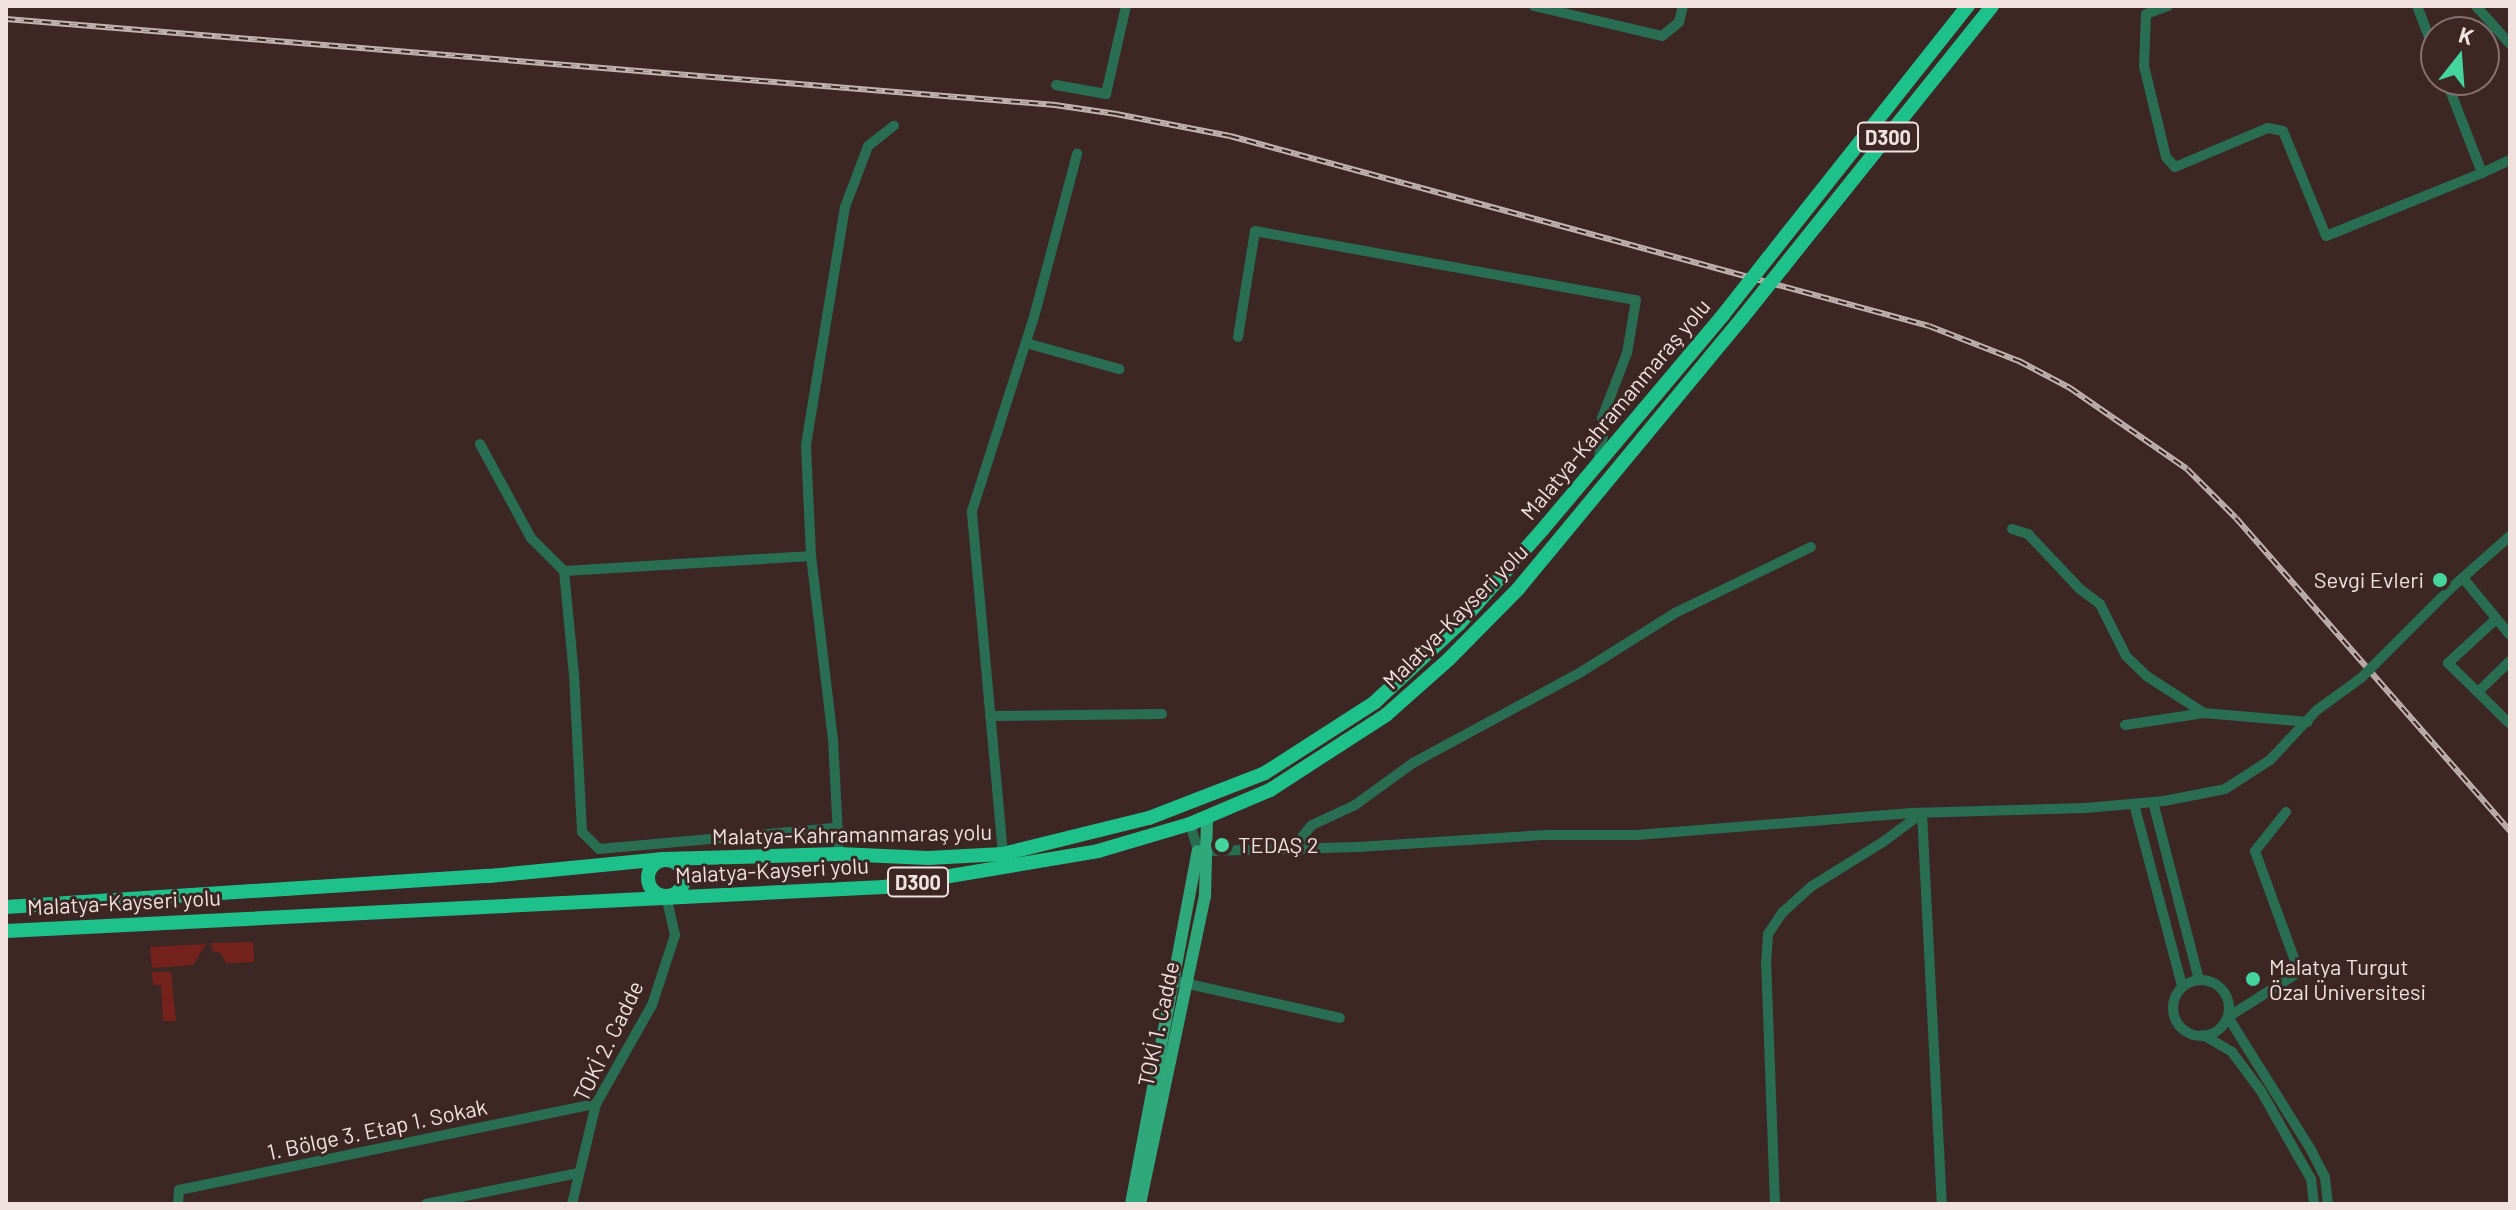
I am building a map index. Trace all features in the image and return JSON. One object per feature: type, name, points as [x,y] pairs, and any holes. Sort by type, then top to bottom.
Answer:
[{"type":"highway","name":"Malatya-Kahramanmaraş yolu","points":[[6,907],[489,876],[663,859],[839,854],[928,858],[1003,854],[1149,818],[1265,773],[1375,702],[1459,624],[1723,315],[1968,6]]},
{"type":"highway","name":"Malatya-Kayseri yolu","points":[[6,931],[884,887],[1098,851],[1190,824],[1270,790],[1386,715],[1449,659],[1518,589],[1743,317],[1992,6]]},
{"type":"highway","points":[[663,859],[679,865],[684,876],[682,887],[666,897],[654,892],[648,882],[652,865],[663,859]]},
{"type":"main road","name":"TOKİ 1. Cadde","points":[[1140,1204],[1181,982],[1207,817]]},
{"type":"main road","name":"TOKİ 1. Cadde","points":[[1131,1204],[1181,982]]},
{"type":"street","points":[[1056,85],[1106,94],[1126,6]]},
{"type":"street","points":[[1534,6],[1662,36],[1679,22],[1683,6]]},
{"type":"street","points":[[2168,6],[2146,14],[2144,66],[2166,157],[2175,167],[2268,128],[2283,131],[2326,236],[2510,160]]},
{"type":"street","points":[[2476,6],[2510,44]]},
{"type":"street","points":[[2452,96],[2482,173]]},
{"type":"street","points":[[839,854],[833,740],[811,556],[806,445],[845,207],[868,146],[894,126]]},
{"type":"street","points":[[1003,854],[972,511],[1026,343],[1077,154]]},
{"type":"street","points":[[1238,337],[1255,231],[1636,300],[1627,353],[1602,418],[1603,436],[1598,462]]},
{"type":"street","points":[[1026,343],[1119,369]]},
{"type":"street","points":[[480,444],[531,538],[564,571],[574,674],[582,832],[599,849],[836,828]]},
{"type":"street","points":[[2012,529],[2028,534],[2080,589],[2100,604],[2126,656],[2148,677],[2204,713]]},
{"type":"street","points":[[1190,824],[1203,851],[1358,847],[1546,835],[1637,835],[1922,813],[2134,804],[2225,789],[2270,760],[2510,536]]},
{"type":"street","points":[[1294,847],[1312,825],[1355,805],[1413,763],[1581,672],[1675,613],[1811,547]]},
{"type":"street","points":[[564,571],[811,556]]},
{"type":"street","points":[[2463,578],[2510,635]]},
{"type":"street","points":[[2495,620],[2448,663],[2510,722]]},
{"type":"street","points":[[2478,692],[2510,661]]},
{"type":"street","points":[[2125,725],[2204,713],[2308,722]]},
{"type":"street","points":[[990,716],[1162,714]]},
{"type":"street","points":[[2153,802],[2199,980]]},
{"type":"street","points":[[2134,804],[2182,986]]},
{"type":"street","points":[[2203,1035],[2216,1031],[2228,1017],[2299,972],[2255,851],[2286,812]]},
{"type":"street","points":[[1775,1204],[1766,964],[1768,934],[1783,912],[1812,886],[1883,842],[1922,813]]},
{"type":"street","points":[[1922,813],[1942,1204]]},
{"type":"street","name":"TOKİ 2. Cadde","points":[[572,1204],[596,1104],[652,1005],[675,935],[666,897]]},
{"type":"street","points":[[2314,1204],[2311,1179],[2261,1091],[2232,1052],[2203,1035],[2189,1033],[2176,1021],[2173,1003],[2182,986],[2199,980],[2217,984],[2223,991],[2228,999],[2228,1017],[2305,1139],[2325,1177],[2328,1204]]},
{"type":"street","points":[[1181,982],[1340,1018]]},
{"type":"street","name":"1. Bölge 3. Etap 1. Sokak","points":[[178,1204],[179,1190],[596,1104]]},
{"type":"street","points":[[426,1204],[579,1173]]},
{"type":"shaded area","points":[[253,942],[254,962],[226,963],[221,953],[213,951],[211,943]]},
{"type":"shaded area","points":[[206,944],[193,965],[152,968],[150,947]]},
{"type":"shaded area","points":[[152,972],[171,972],[176,1021],[163,1021],[161,985],[153,985]]},
{"type":"railway","points":[[6,19],[1055,105],[1116,114],[1230,136],[1929,326],[2019,361],[2070,388],[2187,469],[2236,518],[2510,831]]},
{"type":"place","name":"Sevgi Evleri","points":[[2440,580]]},
{"type":"place","name":"TEDAŞ 2","points":[[1222,845]]},
{"type":"place","name":"Malatya Turgut Özal Üniversitesi","points":[[2253,979]]}]
